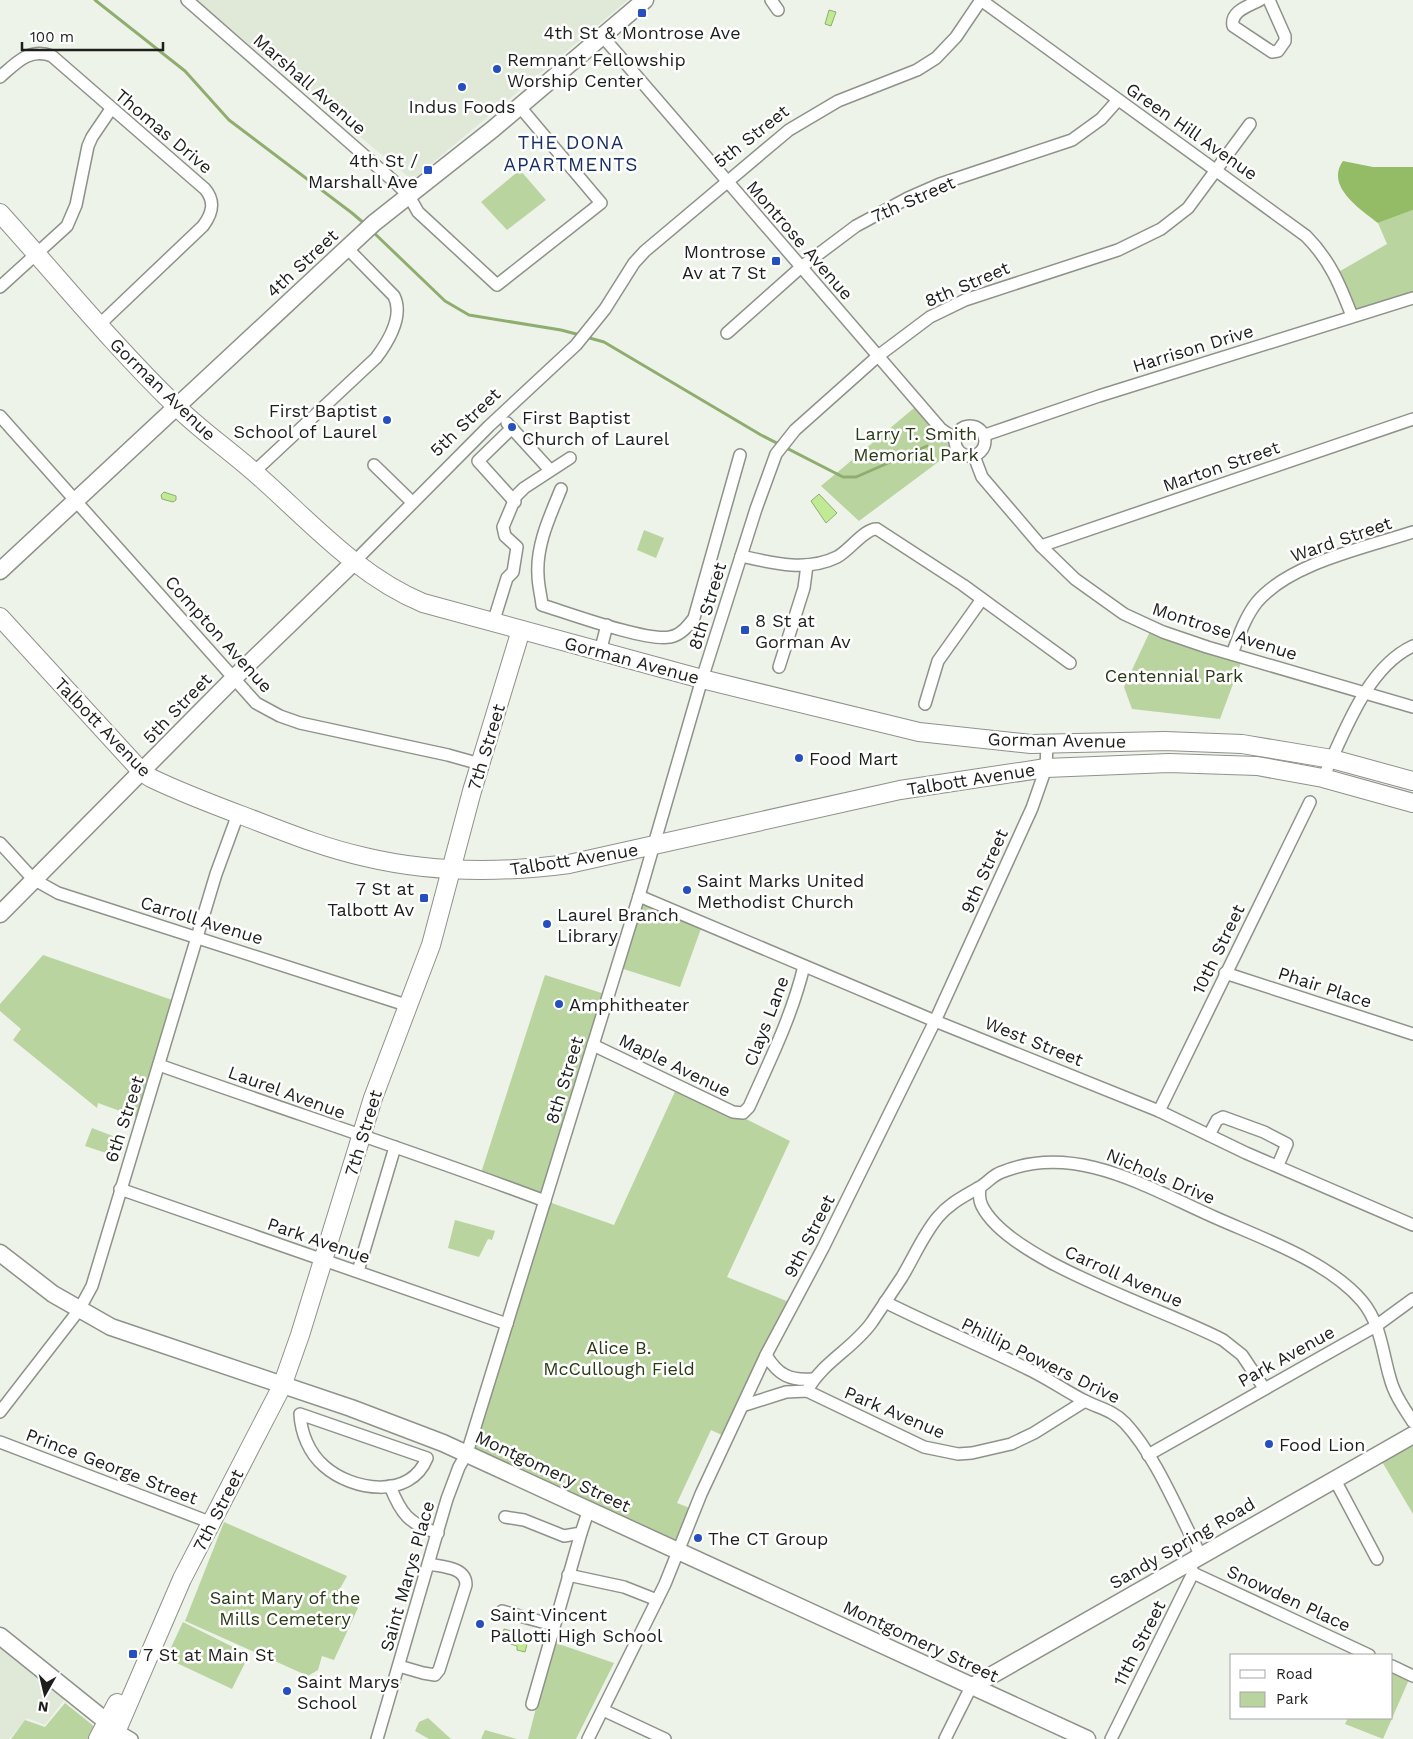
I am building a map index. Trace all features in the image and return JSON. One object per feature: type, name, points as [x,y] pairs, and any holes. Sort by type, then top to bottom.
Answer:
[{"type":"main road","name":"Gorman Avenue","points":[[0,213],[99,324],[176,406],[254,472],[303,519],[384,584],[408,597],[440,609],[702,679],[919,732],[1004,742],[1047,744],[1207,741],[1291,751],[1332,759],[1413,781]]},
{"type":"main road","name":"Talbott Avenue","points":[[0,617],[142,772],[162,783],[238,814],[363,857],[453,870],[523,870],[606,857],[750,822],[890,792],[970,778],[1046,768]]},
{"type":"main road","name":"7th Street","points":[[98,1739],[112,1730],[136,1666],[164,1619],[282,1386],[387,1057],[409,1006],[431,945],[453,870],[480,764],[516,654],[521,630]]},
{"type":"main road","name":"Gorman Avenue","points":[[1046,768],[1207,763],[1257,766],[1323,778],[1413,803]]},
{"type":"street","name":"Marshall Avenue","points":[[186,0],[409,196],[418,212],[498,285],[601,203],[520,107]]},
{"type":"street","name":"4th Street","points":[[0,571],[368,229],[520,107],[644,0]]},
{"type":"street","points":[[771,0],[778,10]]},
{"type":"street","name":"Green Hill Avenue","points":[[980,0],[1306,236],[1319,249],[1336,274],[1352,316]]},
{"type":"street","name":"5th Street","points":[[0,914],[412,502],[576,345],[591,328],[640,256],[725,181],[788,130],[838,101],[928,64],[956,37],[980,0]]},
{"type":"street","points":[[1260,0],[1234,15],[1232,20],[1234,26],[1272,52],[1278,51],[1285,41],[1285,36],[1269,0]]},
{"type":"street","name":"Montrose Avenue","points":[[603,37],[940,429],[955,438]]},
{"type":"street","name":"Thomas Drive","points":[[0,77],[30,54],[44,53],[52,56],[205,189],[212,199],[212,207],[202,226],[99,324]]},
{"type":"street","name":"7th Street","points":[[727,332],[800,268],[856,226],[908,198],[940,184],[1039,153],[1072,140],[1101,120],[1118,100]]},
{"type":"street","points":[[0,287],[67,226],[71,219],[88,146],[111,109]]},
{"type":"street","name":"8th Street","points":[[467,1453],[639,896],[702,679],[741,556],[776,454],[783,442],[878,356],[930,317],[965,300],[1118,250],[1148,236],[1175,220],[1188,208],[1250,124]]},
{"type":"street","points":[[254,472],[376,358],[387,342],[398,304],[394,296],[348,249]]},
{"type":"street","name":"Harrison Drive","points":[[985,436],[1099,396],[1413,298]]},
{"type":"street","name":"Compton Avenue","points":[[0,416],[235,677],[256,703],[280,716],[300,723],[448,755],[480,764]]},
{"type":"street","points":[[500,416],[550,470]]},
{"type":"street","name":"Marton Street","points":[[1040,546],[1413,418]]},
{"type":"street","points":[[968,425],[978,428],[985,436],[985,446],[974,456],[960,452],[955,438],[959,430],[968,425]]},
{"type":"street","points":[[512,428],[478,461],[514,502]]},
{"type":"street","points":[[561,489],[544,534],[540,554],[538,575],[542,605],[659,637],[670,637],[687,627],[694,618],[701,599],[740,455]]},
{"type":"street","name":"Montrose Avenue","points":[[974,456],[982,477],[1040,546],[1075,579],[1124,614],[1164,632],[1232,654],[1413,707]]},
{"type":"street","points":[[493,623],[507,578],[513,572],[516,561],[517,547],[505,536],[503,527],[516,496],[524,488],[570,458]]},
{"type":"street","points":[[374,465],[412,502]]},
{"type":"street","points":[[741,556],[768,562],[807,565],[836,558],[848,551],[867,531],[877,529],[982,599],[1070,663]]},
{"type":"street","name":"Ward Street","points":[[1232,654],[1249,614],[1276,584],[1306,568],[1413,532]]},
{"type":"street","points":[[780,667],[804,588],[807,565]]},
{"type":"street","points":[[925,704],[938,661],[982,599]]},
{"type":"street","points":[[600,652],[607,624]]},
{"type":"street","points":[[1323,778],[1366,693],[1386,663],[1413,646]]},
{"type":"street","name":"9th Street","points":[[588,1739],[657,1600],[702,1494],[766,1355],[815,1264],[935,1021],[1024,824],[1046,768],[1047,744]]},
{"type":"street","name":"10th Street","points":[[1159,1111],[1310,802]]},
{"type":"street","name":"6th Street","points":[[0,1412],[79,1310],[96,1273],[219,866],[238,814]]},
{"type":"street","name":"Carroll Avenue","points":[[0,843],[33,879],[71,898],[198,936],[409,1006]]},
{"type":"street","name":"West Street","points":[[639,896],[935,1021],[1159,1111],[1413,1225]]},
{"type":"street","name":"Clays Lane","points":[[743,1113],[749,1107],[778,1047],[793,1008],[804,966]]},
{"type":"street","name":"Phair Place","points":[[1226,973],[1413,1034]]},
{"type":"street","name":"Maple Avenue","points":[[592,1045],[733,1112],[743,1113]]},
{"type":"street","name":"Laurel Avenue","points":[[160,1065],[395,1148],[462,1169],[546,1201]]},
{"type":"street","points":[[1209,1135],[1217,1120],[1223,1117],[1282,1140],[1287,1147],[1278,1165]]},
{"type":"street","points":[[358,1271],[395,1148]]},
{"type":"street","name":"Nichols Drive","points":[[807,1391],[813,1379],[863,1334],[901,1278],[928,1230],[939,1215],[962,1196],[980,1188],[999,1173],[1037,1163],[1075,1163],[1117,1174],[1251,1233],[1319,1267],[1342,1282],[1362,1301],[1376,1326],[1381,1337],[1390,1379],[1413,1422]]},
{"type":"street","name":"Carroll Avenue","points":[[980,1188],[981,1205],[987,1214],[1017,1242],[1051,1262],[1223,1340],[1242,1355],[1264,1388]]},
{"type":"street","name":"Park Avenue","points":[[120,1189],[507,1324]]},
{"type":"street","name":"Montgomery Street","points":[[0,1254],[79,1310],[140,1338],[415,1431],[467,1453],[1087,1739]]},
{"type":"street","name":"Park Avenue","points":[[1148,1455],[1376,1326],[1413,1299]]},
{"type":"street","name":"Phillip Powers Drive","points":[[884,1302],[1054,1381],[1085,1401],[1102,1407],[1120,1419],[1148,1455],[1194,1563]]},
{"type":"street","points":[[766,1355],[778,1372],[785,1376],[801,1380],[813,1379]]},
{"type":"street","points":[[745,1404],[786,1392],[807,1391]]},
{"type":"street","name":"Park Avenue","points":[[807,1391],[864,1420],[924,1447],[958,1454],[972,1453],[1011,1444],[1034,1434],[1085,1401]]},
{"type":"street","points":[[300,1414],[427,1458],[424,1466],[412,1478],[390,1486],[376,1487],[349,1481],[335,1475],[322,1465],[305,1439],[300,1414]]},
{"type":"street","name":"Sandy Spring Road","points":[[971,1686],[1194,1563],[1413,1435]]},
{"type":"street","name":"Prince George Street","points":[[0,1442],[212,1523]]},
{"type":"street","name":"Saint Marys Place","points":[[377,1739],[453,1481],[467,1453]]},
{"type":"street","points":[[1335,1480],[1377,1559]]},
{"type":"street","points":[[390,1486],[396,1502],[408,1519],[423,1528],[438,1533]]},
{"type":"street","points":[[532,1704],[553,1625],[589,1509]]},
{"type":"street","points":[[505,1517],[524,1520],[564,1536],[581,1533]]},
{"type":"street","name":"Snowden Place","points":[[1194,1563],[1368,1654]]},
{"type":"street","name":"11th Street","points":[[1111,1739],[1194,1563]]},
{"type":"street","points":[[399,1666],[423,1674],[435,1675],[439,1670],[466,1585],[464,1577],[460,1572],[430,1564]]},
{"type":"street","points":[[568,1575],[624,1587],[657,1600]]},
{"type":"street","points":[[502,1611],[553,1625]]},
{"type":"street","points":[[0,1636],[112,1730],[132,1739]]},
{"type":"street","points":[[1393,1666],[1413,1676]]},
{"type":"street","points":[[945,1739],[971,1686]]},
{"type":"street","points":[[603,1710],[665,1739]]},
{"type":"shaded area","points":[[196,0],[628,0],[412,180]]},
{"type":"shaded area","points":[[829,10],[836,12],[831,26],[825,24]]},
{"type":"shaded area","points":[[1343,161],[1373,167],[1413,167],[1413,210],[1378,223],[1354,204],[1341,188],[1338,179]]},
{"type":"shaded area","points":[[164,492],[176,496],[176,500],[173,502],[162,499],[161,495]]},
{"type":"shaded area","points":[[819,494],[837,513],[826,523],[811,501]]},
{"type":"shaded area","points":[[504,1629],[529,1636],[525,1652],[517,1650],[517,1646],[501,1641]]},
{"type":"shaded area","points":[[0,1644],[67,1696],[45,1725],[27,1718],[9,1739],[0,1739]]},
{"type":"green space","points":[[520,170],[546,200],[507,230],[481,202]]},
{"type":"green space","points":[[1413,210],[1413,297],[1352,316],[1335,274],[1387,244],[1378,223]]},
{"type":"green space","name":"Larry T. Smith Memorial Park","points":[[920,403],[955,439],[957,448],[859,521],[821,486]]},
{"type":"green space","points":[[644,530],[664,538],[656,558],[637,550]]},
{"type":"green space","name":"Centennial Park","points":[[1152,627],[1243,657],[1220,719],[1132,709],[1124,687]]},
{"type":"green space","points":[[639,896],[703,923],[680,987],[617,967]]},
{"type":"green space","points":[[43,955],[178,1002],[142,1119],[98,1103],[97,1108],[13,1040],[21,1029],[0,1011],[0,1004]]},
{"type":"green space","name":"Alice B. McCullough Field","points":[[545,975],[608,995],[546,1201],[614,1225],[678,1085],[790,1141],[727,1277],[794,1304],[728,1438],[711,1430],[677,1503],[695,1510],[678,1551],[467,1453],[545,1201],[480,1176]]},
{"type":"green space","points":[[92,1128],[118,1138],[112,1155],[85,1146]]},
{"type":"green space","points":[[455,1220],[495,1231],[492,1240],[488,1239],[479,1257],[448,1248]]},
{"type":"green space","points":[[1413,1435],[1413,1514],[1378,1455]]},
{"type":"green space","name":"Saint Mary of the Mills Cemetery","points":[[224,1522],[347,1576],[337,1594],[358,1608],[334,1660],[322,1656],[318,1670],[308,1676],[185,1621]]},
{"type":"green space","points":[[183,1622],[249,1655],[232,1689],[166,1658]]},
{"type":"green space","points":[[553,1642],[614,1663],[576,1739],[528,1739]]},
{"type":"green space","points":[[1393,1666],[1411,1675],[1393,1716]]},
{"type":"green space","points":[[65,1703],[110,1739],[11,1739],[25,1720],[45,1727]]},
{"type":"green space","points":[[428,1718],[451,1739],[429,1739],[415,1731],[419,1722]]},
{"type":"green space","points":[[1348,1719],[1392,1719],[1383,1739],[1345,1724]]},
{"type":"green space","points":[[485,1730],[517,1739],[481,1739]]},
{"type":"waterway","points":[[95,0],[185,71],[229,120],[366,225]]},
{"type":"waterway","points":[[372,231],[445,301],[469,315],[561,330],[580,335]]},
{"type":"waterway","points":[[586,337],[604,342],[761,435],[843,477],[856,477],[927,446]]},
{"type":"place","name":"4th St & Montrose Ave","points":[[642,13]]},
{"type":"place","name":"Remnant Fellowship Worship Center","points":[[497,69]]},
{"type":"place","name":"Indus Foods","points":[[462,87]]},
{"type":"place","name":"4th St / Marshall Ave","points":[[428,170]]},
{"type":"place","name":"Montrose Av at 7 St","points":[[776,261]]},
{"type":"place","name":"First Baptist School of Laurel","points":[[387,420]]},
{"type":"place","name":"First Baptist Church of Laurel","points":[[512,427]]},
{"type":"place","name":"8 St at Gorman Av","points":[[745,630]]},
{"type":"place","name":"Food Mart","points":[[799,758]]},
{"type":"place","name":"Saint Marks United Methodist Church","points":[[687,890]]},
{"type":"place","name":"7 St at Talbott Av","points":[[424,898]]},
{"type":"place","name":"Laurel Branch Library","points":[[547,924]]},
{"type":"place","name":"Amphitheater","points":[[559,1004]]},
{"type":"place","name":"Food Lion","points":[[1269,1444]]},
{"type":"place","name":"The CT Group","points":[[698,1538]]},
{"type":"place","name":"Saint Vincent Pallotti High School","points":[[480,1624]]},
{"type":"place","name":"7 St at Main St","points":[[133,1654]]},
{"type":"place","name":"Saint Marys School","points":[[287,1691]]},
{"type":"district","name":"THE DONA APARTMENTS","points":[[571,153]]}]
